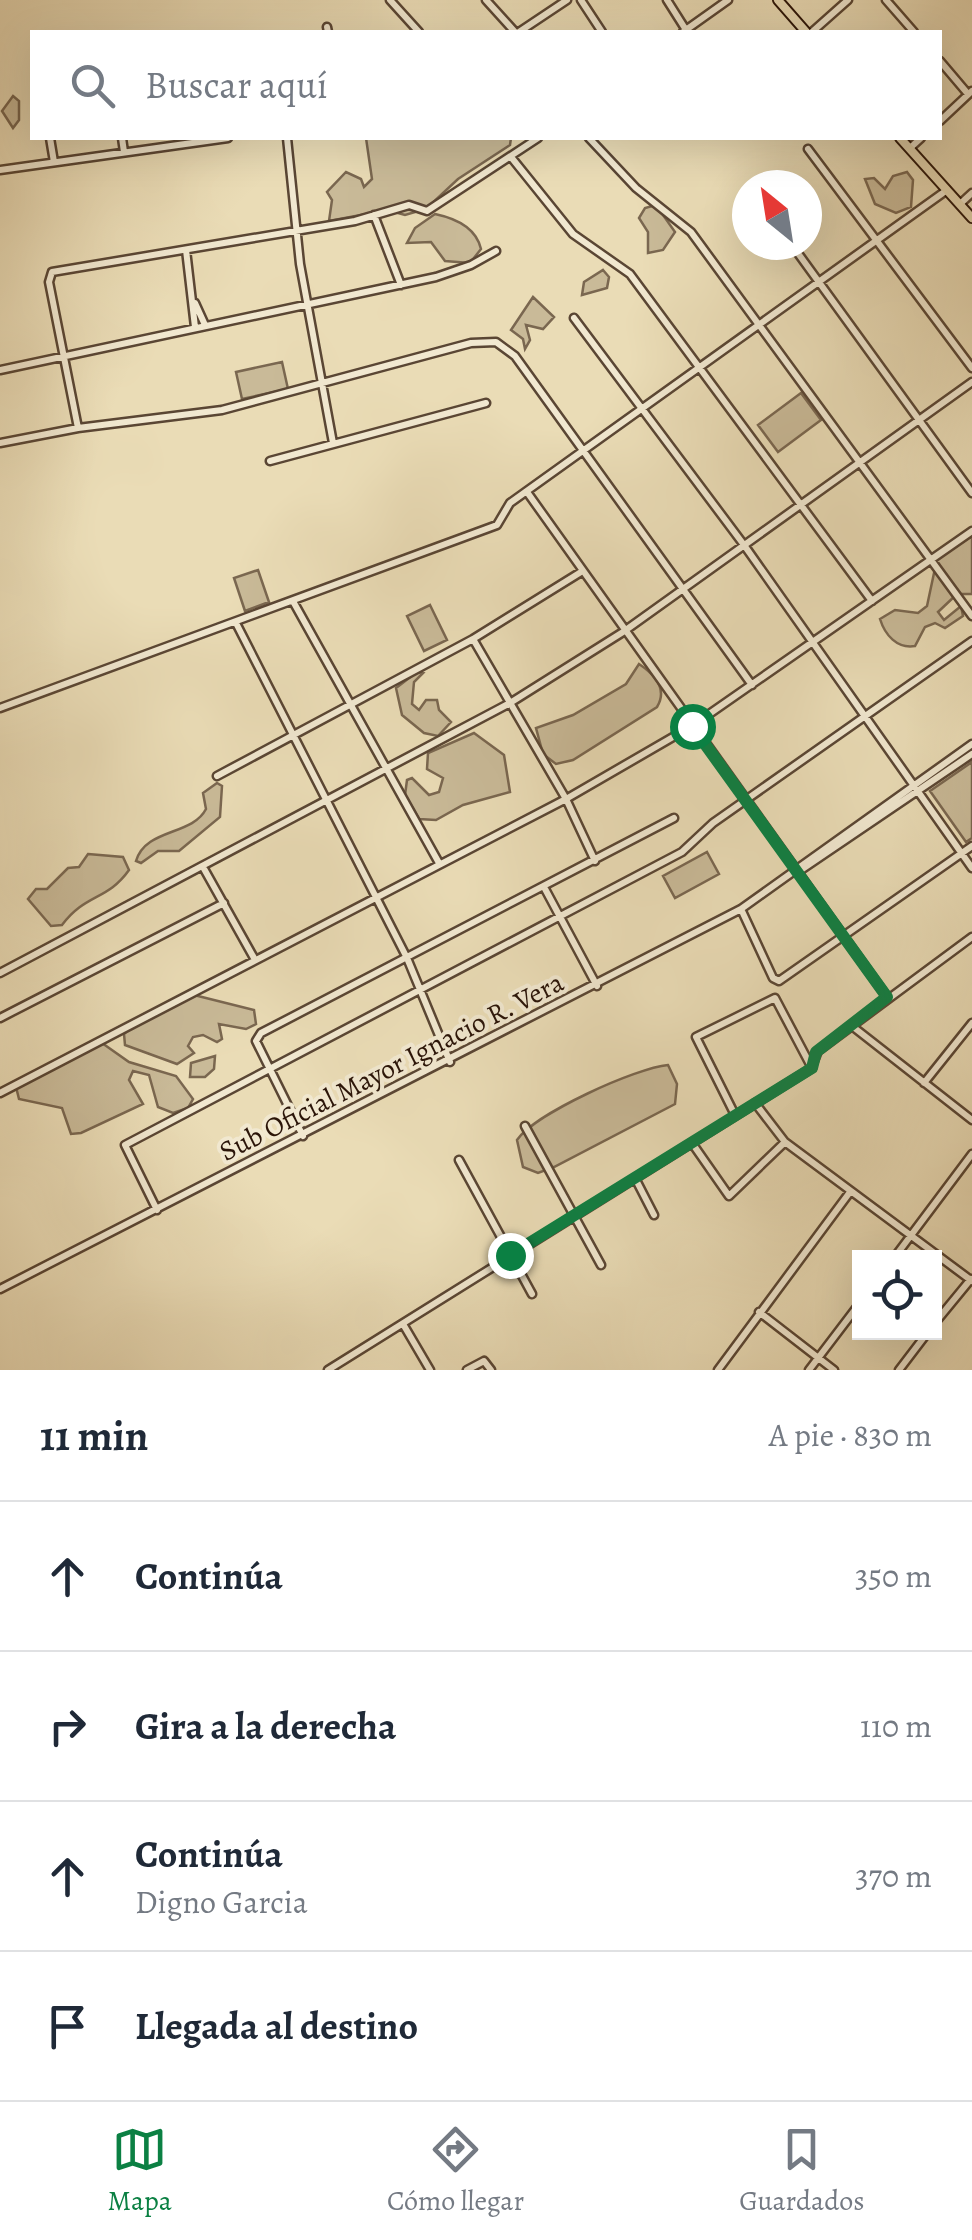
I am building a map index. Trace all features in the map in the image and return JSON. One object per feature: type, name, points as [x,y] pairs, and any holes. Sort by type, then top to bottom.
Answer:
[{"type":"main road","points":[[778,0],[807,30]]},
{"type":"main road","points":[[902,140],[972,218]]},
{"type":"street","points":[[390,0],[417,30]]},
{"type":"street","points":[[486,0],[515,30]]},
{"type":"street","points":[[520,30],[567,0]]},
{"type":"street","points":[[581,0],[601,30]]},
{"type":"street","points":[[666,0],[684,30]]},
{"type":"street","points":[[688,30],[728,0]]},
{"type":"street","points":[[811,30],[848,0]]},
{"type":"street","points":[[886,0],[912,30]]},
{"type":"street","points":[[942,64],[970,93],[942,119]]},
{"type":"street","points":[[50,140],[54,162]]},
{"type":"street","points":[[122,140],[124,152]]},
{"type":"street","points":[[0,170],[195,140]]},
{"type":"street","points":[[288,140],[308,304],[333,443]]},
{"type":"street","points":[[78,428],[49,282],[52,272],[298,231],[409,205],[428,211],[535,140]]},
{"type":"street","points":[[591,140],[636,188],[691,232],[972,616]]},
{"type":"street","points":[[910,148],[919,140]]},
{"type":"street","points":[[808,150],[972,368]]},
{"type":"street","points":[[510,157],[573,234],[630,274],[872,601]]},
{"type":"street","points":[[0,708],[498,525],[507,506],[947,190]]},
{"type":"street","points":[[960,204],[972,193]]},
{"type":"street","points":[[374,215],[401,285]]},
{"type":"street","points":[[186,250],[195,327]]},
{"type":"street","points":[[0,370],[401,285],[471,266],[496,250]]},
{"type":"street","points":[[803,260],[972,493]]},
{"type":"street","points":[[194,302],[205,325]]},
{"type":"street","points":[[574,318],[744,545],[972,868]]},
{"type":"street","points":[[0,443],[78,428],[222,410],[471,343],[496,342],[515,356],[752,685]]},
{"type":"street","points":[[0,973],[385,773],[510,703],[623,632],[972,382]]},
{"type":"street","points":[[270,462],[486,402]]},
{"type":"street","points":[[527,492],[580,572],[887,997]]},
{"type":"street","points":[[0,1093],[566,799],[692,726],[972,531]]},
{"type":"street","points":[[216,776],[473,638],[580,572]]},
{"type":"street","points":[[294,602],[385,773],[439,863]]},
{"type":"street","points":[[236,623],[407,958],[450,1062]]},
{"type":"street","points":[[473,638],[566,799],[595,860]]},
{"type":"street","points":[[157,1210],[125,1144],[682,852],[712,822],[972,641]]},
{"type":"street","points":[[916,788],[972,744]]},
{"type":"street","points":[[916,788],[972,754]]},
{"type":"street","name":"Sub Oficial Mayor Ignacio R. Vera","points":[[0,1289],[450,1062],[741,909],[916,788]]},
{"type":"street","points":[[303,1136],[268,1071],[256,1041],[261,1034],[674,818]]},
{"type":"street","points":[[741,909],[773,978],[779,982],[972,846]]},
{"type":"street","points":[[203,867],[254,958]]},
{"type":"street","points":[[544,887],[597,986]]},
{"type":"street","points":[[0,1018],[224,903]]},
{"type":"street","points":[[328,1370],[812,1068],[816,1052],[972,937]]},
{"type":"street","points":[[735,1115],[696,1037],[773,998],[812,1068]]},
{"type":"street","points":[[924,1083],[972,1022]]},
{"type":"street","points":[[852,1026],[972,1120]]},
{"type":"street","points":[[755,1103],[785,1142],[971,1280],[942,1314]]},
{"type":"street","points":[[525,1126],[601,1265]]},
{"type":"street","points":[[692,1142],[729,1196],[785,1142]]},
{"type":"street","points":[[900,1250],[972,1154]]},
{"type":"street","points":[[458,1160],[532,1294]]},
{"type":"street","points":[[635,1178],[654,1215]]},
{"type":"street","points":[[718,1370],[850,1192]]},
{"type":"street","points":[[759,1312],[834,1370]]},
{"type":"street","points":[[809,1370],[852,1313]]},
{"type":"street","points":[[403,1324],[430,1370]]},
{"type":"street","points":[[899,1370],[922,1340]]},
{"type":"street","points":[[467,1370],[484,1360],[491,1370]]},
{"type":"shaded area","points":[[13,96],[19,101],[19,120],[13,128],[2,111]]},
{"type":"shaded area","points":[[366,140],[511,140],[510,145],[458,179],[426,209],[405,215],[387,210],[329,221],[332,200],[327,192],[346,172],[361,179],[364,187],[372,179]]},
{"type":"shaded area","points":[[907,172],[913,180],[911,207],[896,213],[875,204],[865,179],[874,178],[885,189],[893,176]]},
{"type":"shaded area","points":[[656,205],[675,232],[663,250],[648,253],[648,232],[639,218],[645,208]]},
{"type":"shaded area","points":[[435,214],[457,221],[474,235],[481,249],[470,263],[445,261],[431,242],[407,243],[415,228]]},
{"type":"shaded area","points":[[603,270],[609,277],[607,288],[582,295],[584,282]]},
{"type":"shaded area","points":[[533,297],[554,317],[543,329],[526,325],[530,340],[525,349],[523,339],[511,330]]},
{"type":"shaded area","points":[[282,362],[288,389],[242,399],[236,372]]},
{"type":"shaded area","points":[[801,393],[821,420],[778,452],[758,425]]},
{"type":"shaded area","points":[[972,536],[972,594],[957,594],[938,612],[944,620],[961,606],[963,616],[945,628],[935,623],[925,627],[915,646],[893,640],[880,619],[895,610],[918,613],[927,606],[937,559]]},
{"type":"shaded area","points":[[258,570],[269,602],[245,611],[234,578]]},
{"type":"shaded area","points":[[430,605],[447,640],[424,651],[407,616]]},
{"type":"shaded area","points":[[639,664],[658,683],[661,694],[657,707],[573,760],[556,764],[543,754],[536,728],[573,715],[626,684]]},
{"type":"shaded area","points":[[417,672],[423,673],[414,682],[412,704],[419,710],[426,700],[437,700],[439,710],[451,722],[438,736],[424,733],[402,715],[396,688]]},
{"type":"shaded area","points":[[474,733],[504,755],[510,792],[463,805],[436,820],[419,819],[405,795],[407,780],[412,778],[429,795],[439,792],[443,778],[427,769],[428,753]]},
{"type":"shaded area","points":[[972,762],[972,838],[966,842],[930,791]]},
{"type":"shaded area","points":[[217,783],[222,786],[220,817],[179,851],[158,851],[141,863],[136,861],[149,843],[199,818],[206,809],[203,793]]},
{"type":"shaded area","points":[[707,852],[719,874],[675,898],[663,876]]},
{"type":"shaded area","points":[[88,854],[123,857],[129,870],[62,925],[51,926],[28,899],[36,889],[47,889],[68,868],[79,867]]},
{"type":"shaded area","points":[[194,995],[254,1010],[256,1024],[246,1029],[219,1024],[222,1039],[217,1042],[203,1035],[193,1037],[188,1046],[194,1053],[177,1064],[125,1045],[124,1034],[132,1026]]},
{"type":"shaded area","points":[[102,1043],[129,1062],[176,1076],[193,1099],[188,1108],[173,1113],[158,1107],[149,1075],[133,1071],[129,1080],[143,1104],[81,1133],[71,1134],[62,1108],[19,1099],[15,1083],[19,1079]]},
{"type":"shaded area","points":[[215,1056],[214,1069],[205,1077],[190,1077],[191,1063]]},
{"type":"shaded area","points":[[668,1065],[677,1084],[675,1104],[554,1167],[538,1173],[523,1167],[517,1140],[544,1117],[611,1083]]},
{"type":"route","points":[[510,1255],[812,1068],[816,1052],[887,997],[692,726]]}]
